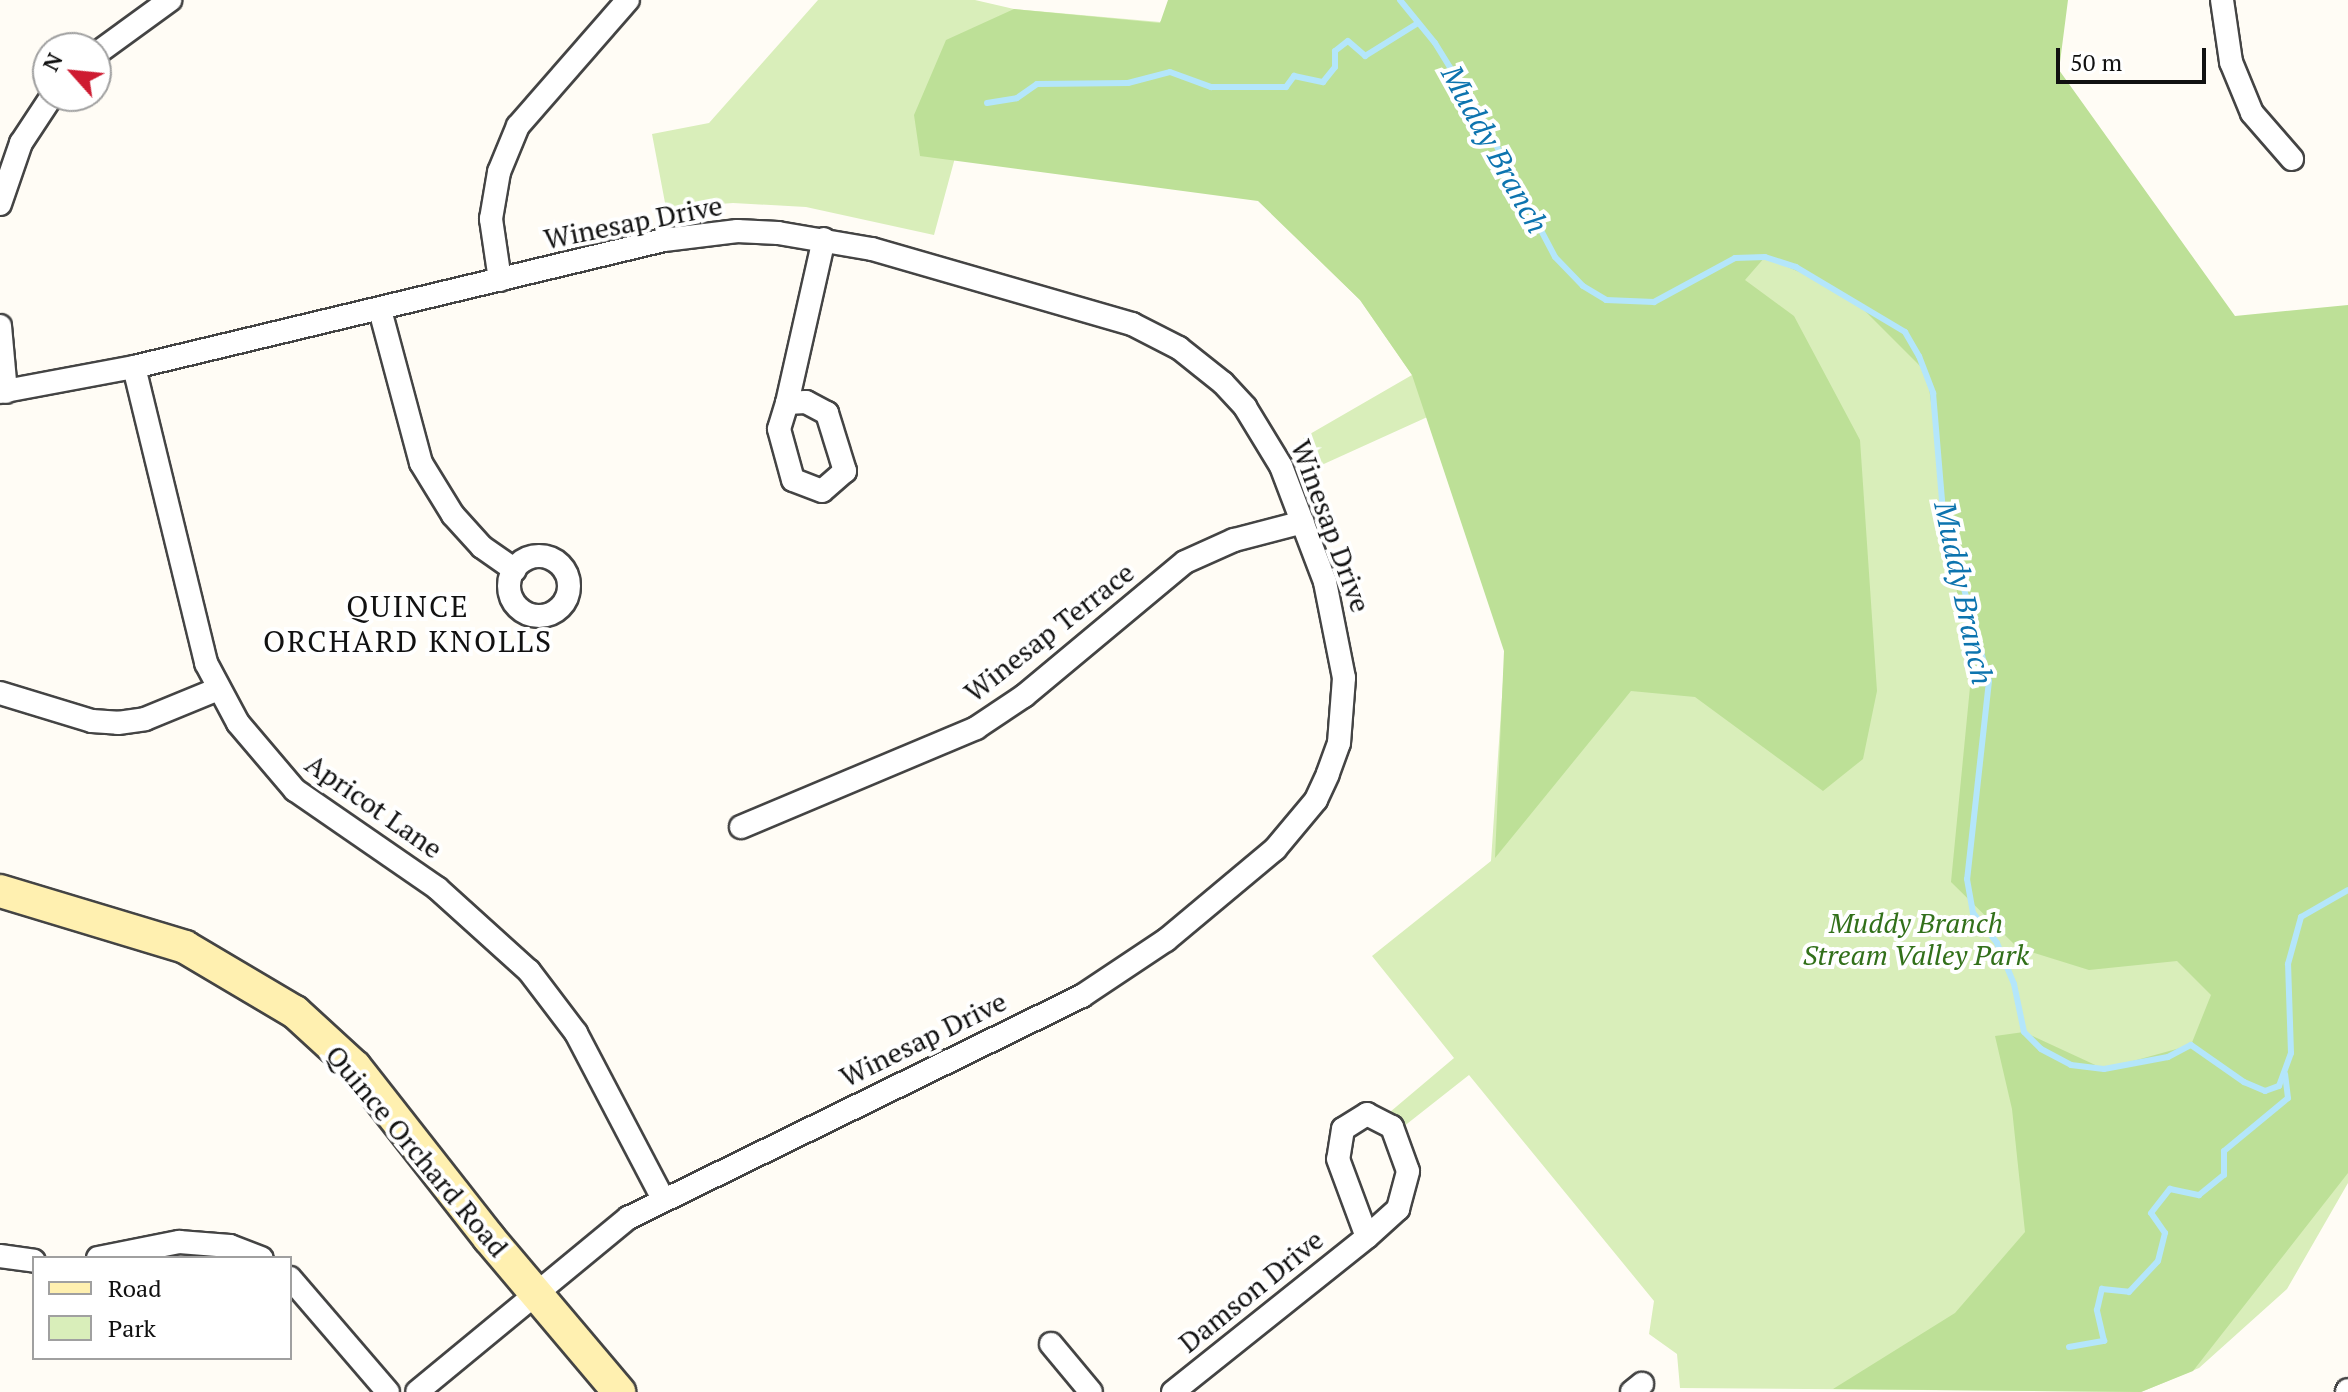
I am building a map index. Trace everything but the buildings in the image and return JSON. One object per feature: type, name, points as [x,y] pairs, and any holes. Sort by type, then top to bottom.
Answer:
[{"type":"street","points":[[112,42],[170,0]]},
{"type":"street","points":[[500,280],[491,219],[499,172],[518,126],[628,0]]},
{"type":"street","points":[[2222,0],[2231,62],[2252,113],[2292,159]]},
{"type":"street","points":[[0,204],[21,143],[41,112]]},
{"type":"street","name":"Winesap Drive","points":[[3,392],[134,367],[701,234],[737,231],[824,239],[1089,308],[1179,348],[1245,407],[1281,466],[1303,522],[1340,640],[1343,710],[1339,743],[1316,800],[1275,849],[1166,940],[1082,996],[662,1197],[534,1291],[417,1392]]},
{"type":"street","points":[[787,403],[824,239]]},
{"type":"street","points":[[380,310],[421,463],[453,515],[482,547],[515,570]]},
{"type":"street","points":[[0,326],[3,392]]},
{"type":"street","name":"Apricot Lane","points":[[134,367],[206,663],[254,748],[295,790],[437,888],[529,971],[576,1033],[662,1197]]},
{"type":"street","name":"Winesap Terrace","points":[[741,827],[976,728],[1024,696],[1185,562],[1234,540],[1303,522]]},
{"type":"street","points":[[0,693],[92,721],[118,723],[145,719],[218,689]]},
{"type":"street","name":"Quince Orchard Road","points":[[0,891],[185,947],[295,1012],[355,1067],[619,1392]]},
{"type":"street","name":"Damson Drive","points":[[1173,1392],[1367,1237],[1398,1209],[1408,1171],[1392,1127],[1367,1114],[1343,1129],[1338,1159],[1367,1237]]},
{"type":"street","points":[[108,1256],[179,1242],[230,1246],[257,1256]]},
{"type":"street","points":[[0,1256],[32,1261]]},
{"type":"street","points":[[292,1280],[388,1392]]},
{"type":"street","points":[[1051,1344],[1091,1392]]},
{"type":"green space","name":"Muddy Branch Stream Valley Park","points":[[818,0],[975,0],[1014,9],[1160,22],[1179,0],[2232,328],[2348,316],[2348,1183],[2287,1289],[2199,1368],[2141,1392],[1680,1388],[1677,1354],[1649,1334],[1654,1301],[1469,1075],[1403,1127],[1390,1112],[1454,1058],[1372,956],[1491,861],[1505,652],[1434,414],[1315,468],[1303,438],[1412,375],[1360,300],[1257,199],[965,121],[934,235],[806,207],[733,203],[666,208],[652,134],[709,123]]},
{"type":"green space","name":"Muddy Branch Stream Valley Park","points":[[1168,0],[2068,0],[2059,70],[2235,316],[2348,305],[2348,1173],[2193,1371],[2141,1392],[1833,1389],[1955,1313],[2025,1232],[2012,1109],[1995,1036],[2024,1032],[2104,1069],[2191,1045],[2211,995],[2177,961],[2089,970],[2018,948],[1951,882],[1970,687],[1927,373],[1856,302],[1813,278],[1765,257],[1745,280],[1794,316],[1860,440],[1877,691],[1863,759],[1823,791],[1695,697],[1631,691],[1495,858],[1504,651],[1412,375],[1360,300],[1258,201],[920,156],[914,115],[946,40],[1014,9],[1160,23]]},
{"type":"waterway","name":"Muddy Branch","points":[[1400,0],[1435,43],[1486,126],[1555,257],[1583,286],[1606,300],[1654,302],[1735,258],[1765,257],[1796,267],[1905,332],[1919,356],[1933,393],[1943,511],[1989,681],[1967,879],[1973,913],[1997,943],[2014,984],[2024,1032],[2041,1049],[2071,1065],[2104,1069],[2168,1057],[2191,1045],[2244,1082],[2265,1091],[2279,1086],[2291,1053],[2288,964],[2301,917],[2348,890]]},
{"type":"waterway","points":[[987,103],[1017,98],[1037,84],[1128,83],[1170,72],[1211,87],[1286,87],[1294,76],[1323,82],[1335,67],[1335,51],[1348,41],[1365,56],[1418,23]]},
{"type":"waterway","points":[[2069,1347],[2104,1341],[2097,1310],[2102,1289],[2129,1292],[2158,1261],[2165,1233],[2151,1213],[2170,1189],[2199,1195],[2224,1175],[2224,1151],[2288,1098],[2285,1074]]},
{"type":"district","name":"QUINCE ORCHARD KNOLLS","points":[[408,623]]}]
